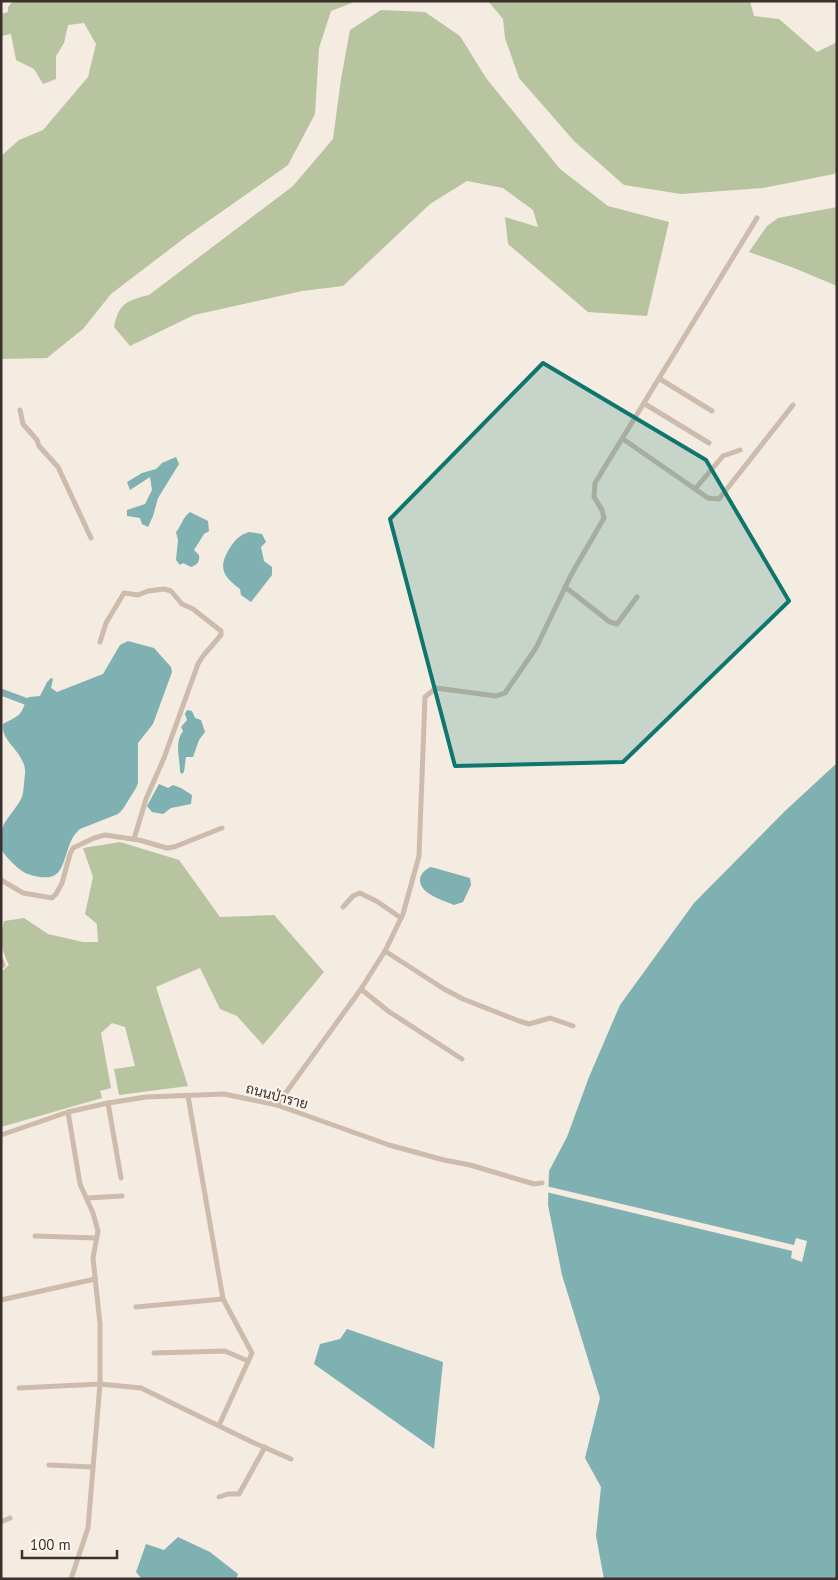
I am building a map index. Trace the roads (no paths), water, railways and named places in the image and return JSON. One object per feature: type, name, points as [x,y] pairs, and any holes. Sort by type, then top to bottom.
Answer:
[{"type":"street","points":[[277,1105],[361,989],[385,950],[401,918],[419,856],[425,697],[436,688],[496,696],[504,693],[536,648],[565,588],[604,518],[602,510],[594,497],[595,483],[757,218]]},
{"type":"street","points":[[660,379],[712,411]]},
{"type":"street","points":[[645,404],[709,443]]},
{"type":"street","points":[[623,439],[708,498],[719,498],[793,405]]},
{"type":"street","points":[[20,410],[23,424],[58,467],[91,538]]},
{"type":"street","points":[[695,489],[723,456],[740,450]]},
{"type":"street","points":[[565,588],[615,624],[617,624],[637,597]]},
{"type":"street","points":[[100,642],[106,623],[124,593],[138,595],[148,591],[164,589],[171,591],[182,604],[193,609],[220,631],[221,635],[198,664],[164,758],[146,799],[134,839]]},
{"type":"street","points":[[1,880],[23,893],[52,898],[62,883],[74,846],[105,835],[134,839],[167,848],[222,828]]},
{"type":"street","points":[[343,906],[353,896],[360,893],[378,902],[401,918]]},
{"type":"street","points":[[385,950],[444,989],[519,1022],[529,1024],[550,1018],[573,1026]]},
{"type":"street","points":[[1,960],[4,965],[1,967]]},
{"type":"street","points":[[361,989],[402,1021],[462,1059]]},
{"type":"street","name":"ถนนป่าราย","points":[[1,1135],[68,1112],[108,1103],[146,1097],[224,1094],[277,1105],[389,1144],[444,1160],[470,1165],[534,1184],[542,1183]]},
{"type":"street","points":[[188,1096],[223,1299],[252,1353],[220,1423]]},
{"type":"street","points":[[108,1103],[121,1178]]},
{"type":"street","points":[[68,1112],[80,1184],[93,1213],[98,1232],[93,1258],[100,1324],[100,1384],[88,1528],[71,1579]]},
{"type":"street","points":[[87,1198],[122,1196]]},
{"type":"street","points":[[35,1236],[96,1238]]},
{"type":"street","points":[[1,1300],[95,1279]]},
{"type":"street","points":[[136,1307],[223,1299]]},
{"type":"street","points":[[154,1353],[225,1351],[248,1361]]},
{"type":"street","points":[[19,1388],[100,1384],[141,1388],[291,1459]]},
{"type":"street","points":[[219,1497],[228,1494],[236,1495],[241,1492],[265,1447]]},
{"type":"street","points":[[49,1465],[93,1467]]},
{"type":"street","points":[[1,1522],[10,1518]]},
{"type":"water","points":[[176,457],[179,464],[158,498],[148,527],[142,524],[140,518],[127,516],[127,510],[145,504],[152,490],[150,477],[130,490],[127,482],[142,473],[156,469],[162,463]]},
{"type":"water","points":[[190,512],[208,521],[209,531],[204,534],[194,550],[199,555],[199,560],[191,567],[183,563],[180,565],[176,560],[178,540],[176,532]]},
{"type":"water","points":[[249,532],[262,534],[266,542],[261,547],[264,561],[272,567],[272,575],[251,602],[241,595],[240,589],[225,575],[223,565],[224,559],[233,543]]},
{"type":"water","points":[[128,641],[154,648],[171,667],[172,672],[153,724],[138,743],[138,783],[136,788],[118,814],[80,829],[75,834],[59,872],[52,876],[43,877],[25,873],[9,860],[1,846],[2,828],[22,797],[25,774],[22,760],[5,736],[3,724],[19,715],[26,699],[40,696],[51,678],[53,679],[51,688],[57,692],[103,674],[120,645]]},
{"type":"water","points":[[187,710],[192,711],[195,718],[201,720],[205,732],[199,740],[193,757],[186,757],[182,774],[180,772],[178,745],[183,731],[181,727],[187,720],[185,714]]},
{"type":"water","points":[[837,763],[837,1579],[604,1579],[596,1536],[601,1487],[585,1458],[600,1398],[562,1275],[548,1205],[549,1171],[567,1137],[589,1077],[620,1005],[694,903],[785,811]]},
{"type":"water","points":[[159,784],[168,788],[173,785],[181,788],[192,795],[191,804],[171,808],[163,814],[152,812],[147,806]]},
{"type":"water","points":[[431,867],[470,878],[471,885],[463,902],[454,905],[432,896],[423,889],[420,879],[424,872]]},
{"type":"water","points":[[347,1329],[443,1362],[434,1449],[314,1364],[320,1344],[340,1339]]},
{"type":"water","points":[[178,1537],[210,1552],[238,1574],[236,1579],[142,1579],[136,1572],[146,1544],[164,1550]]},
{"type":"waterway","points":[[1,692],[25,701]]}]
